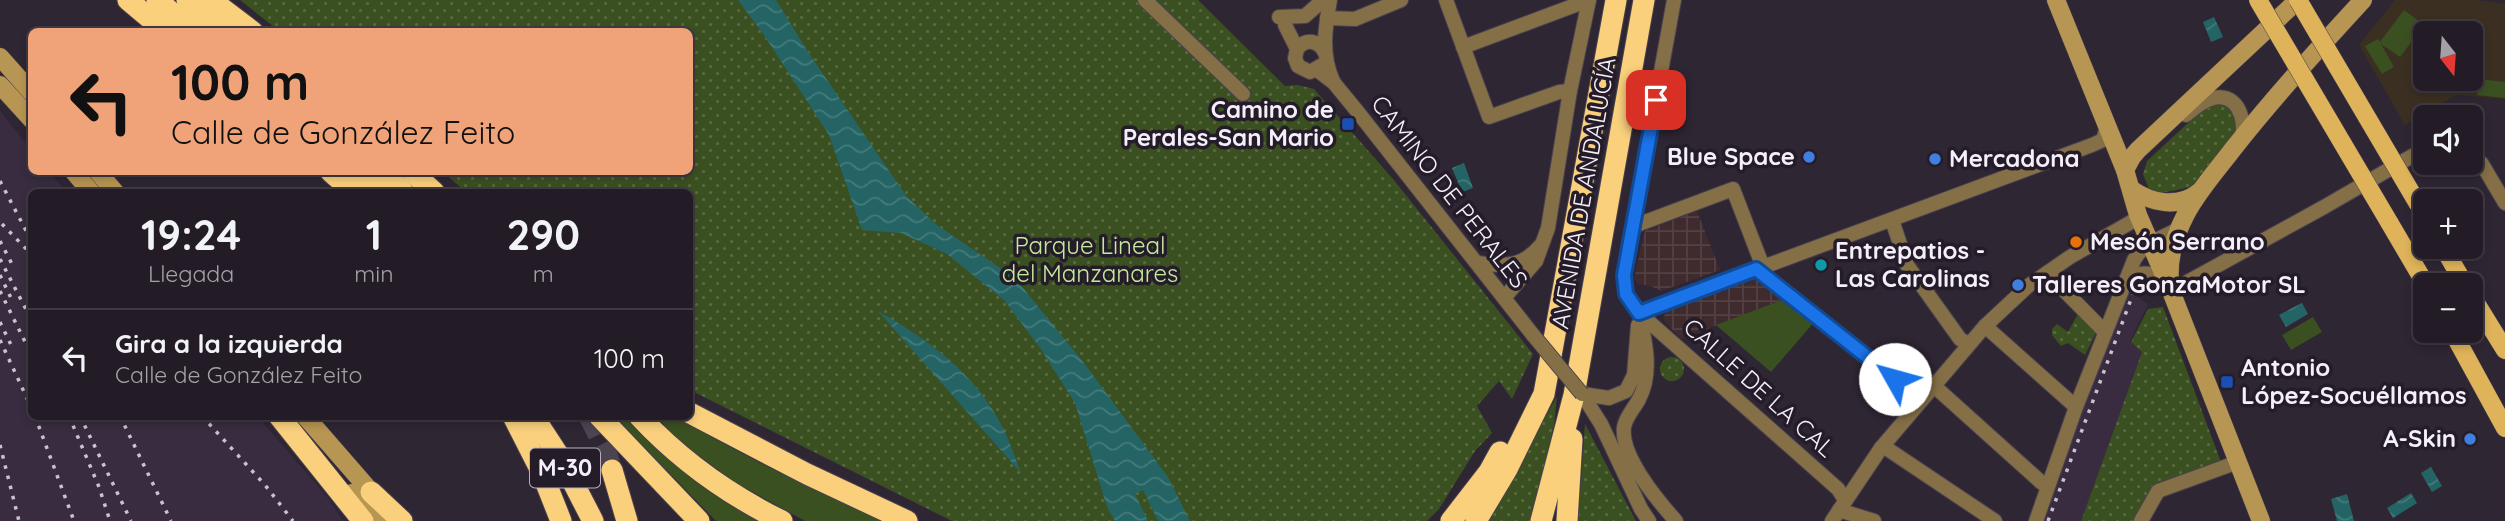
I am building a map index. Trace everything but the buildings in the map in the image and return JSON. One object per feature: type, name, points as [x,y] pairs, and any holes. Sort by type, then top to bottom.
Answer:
[{"type":"highway","points":[[128,0],[161,28]]},
{"type":"highway","points":[[157,0],[190,28]]},
{"type":"highway","points":[[187,0],[221,28]]},
{"type":"highway","points":[[211,0],[248,28]]},
{"type":"highway","points":[[1599,90],[1596,64],[1604,0]]},
{"type":"highway","name":"AVENIDA DE ANDALUCÍA","points":[[1557,334],[1616,0]]},
{"type":"highway","name":"AVENIDA DE ANDALUCÍA","points":[[1578,395],[1644,0]]},
{"type":"highway","points":[[333,175],[350,189]]},
{"type":"highway","points":[[360,175],[376,189]]},
{"type":"highway","points":[[386,175],[400,189]]},
{"type":"highway","points":[[415,175],[431,189]]},
{"type":"highway","points":[[1451,521],[1489,472],[1532,396],[1557,334]]},
{"type":"highway","points":[[1476,521],[1507,469],[1544,394],[1557,334]]},
{"type":"highway","points":[[1541,521],[1578,395]]},
{"type":"highway","points":[[1567,521],[1578,395]]},
{"type":"highway","points":[[693,415],[807,474],[907,521]]},
{"type":"highway","points":[[282,420],[363,521]]},
{"type":"highway","points":[[515,420],[542,473],[561,521]]},
{"type":"highway","name":"M-30","points":[[536,420],[561,459],[593,521]]},
{"type":"highway","points":[[591,420],[652,483],[679,521]]},
{"type":"highway","points":[[603,420],[699,521]]},
{"type":"highway","points":[[643,420],[686,461],[754,507],[782,521]]},
{"type":"highway","points":[[612,470],[627,521]]},
{"type":"highway","points":[[371,492],[402,521]]},
{"type":"main road","points":[[2258,0],[2419,273]]},
{"type":"main road","points":[[2298,0],[2413,197]]},
{"type":"main road","points":[[2483,314],[2505,350]]},
{"type":"main road","points":[[2459,343],[2505,428]]},
{"type":"street","points":[[1145,0],[1243,94]]},
{"type":"street","points":[[1279,17],[1305,16],[1323,0]]},
{"type":"street","points":[[1322,62],[1330,0]]},
{"type":"street","points":[[1305,44],[1326,22],[1355,19],[1401,0]]},
{"type":"street","points":[[1446,0],[1489,117],[1553,94],[1570,91]]},
{"type":"street","points":[[1463,47],[1589,0]]},
{"type":"street","points":[[1504,298],[1536,261],[1545,239],[1570,91],[1589,0]]},
{"type":"street","points":[[1674,0],[1624,275],[1626,294],[1639,313],[1646,348],[1645,381],[1640,397],[1627,417],[1624,436],[1644,481],[1676,521]]},
{"type":"street","points":[[2056,0],[2108,138],[2125,170],[2138,215],[2261,521]]},
{"type":"street","points":[[2160,132],[2298,0]]},
{"type":"street","points":[[2168,285],[2169,267],[2179,228],[2202,190],[2281,90],[2363,0]]},
{"type":"street","name":"CAMINO DE PERALES","points":[[1322,62],[1303,70],[1295,58],[1305,44],[1317,43],[1322,62],[1334,83],[1478,263],[1601,424],[1649,521]]},
{"type":"street","points":[[0,57],[28,88]]},
{"type":"street","points":[[0,85],[28,116]]},
{"type":"street","points":[[2125,170],[2138,150],[2208,100],[2219,97],[2235,103],[2245,125],[2242,138]]},
{"type":"street","points":[[1639,313],[2108,138]]},
{"type":"street","points":[[2108,138],[2121,150],[2138,150]]},
{"type":"street","points":[[2168,285],[2325,207],[2413,156]]},
{"type":"street","points":[[2483,166],[2505,203]]},
{"type":"street","points":[[77,175],[88,189]]},
{"type":"street","points":[[100,175],[112,189]]},
{"type":"street","points":[[1634,226],[1733,189],[1759,268],[1915,395],[1923,398]]},
{"type":"street","points":[[2131,189],[2148,199],[2166,202],[2188,199],[2202,190]]},
{"type":"street","points":[[1874,521],[1839,510],[1881,448],[1968,344],[2009,302],[2047,273],[2138,215]]},
{"type":"street","points":[[1892,220],[1908,265],[1960,339],[1968,344]]},
{"type":"street","points":[[2036,521],[2076,407],[2138,254],[2179,228]]},
{"type":"street","points":[[1478,263],[1510,265],[1528,258],[1545,239]]},
{"type":"street","points":[[2047,273],[2105,332]]},
{"type":"street","points":[[2126,280],[2145,273],[2168,285]]},
{"type":"street","points":[[1578,395],[1609,398],[1626,391],[1634,375],[1639,313]]},
{"type":"street","name":"CALLE DE LA CAL","points":[[1639,313],[1838,489],[1839,510]]},
{"type":"street","points":[[1985,326],[2076,407]]},
{"type":"street","points":[[1933,385],[2042,483],[2048,484]]},
{"type":"street","points":[[283,420],[378,521]]},
{"type":"street","points":[[308,420],[395,521]]},
{"type":"street","points":[[1881,448],[1886,448],[1995,521]]},
{"type":"street","points":[[2141,521],[2158,491],[2238,462]]},
{"type":"street","name":"CAMINO DE PERALES","points":[[1634,495],[1643,521]]},
{"type":"street","name":"CAMINO DE PERALES","points":[[1634,495],[1660,521]]},
{"type":"shaded area","points":[[2395,0],[2477,0],[2505,4],[2505,99],[2456,95],[2439,105],[2413,105],[2413,120],[2405,125],[2359,45]]},
{"type":"shaded area","points":[[0,111],[28,146],[28,175],[52,175],[64,189],[28,189],[28,420],[261,420],[328,498],[343,521],[0,521]]},
{"type":"shaded area","points":[[1697,211],[1720,270],[1661,291],[1638,284],[1634,278],[1645,231]]},
{"type":"shaded area","points":[[1759,276],[1787,298],[1681,339],[1663,319],[1667,309]]},
{"type":"shaded area","points":[[2130,292],[2148,304],[2130,341],[2142,352],[2081,521],[2041,521],[2095,374]]},
{"type":"green space","name":"Parque Lineal del Manzanares","points":[[240,0],[1198,0],[1285,86],[1298,85],[1314,89],[1393,179],[1533,354],[1512,399],[1499,381],[1477,406],[1492,433],[1475,451],[1439,509],[1427,521],[952,521],[693,392],[693,189],[463,189],[446,175],[693,175],[693,28],[275,28]]},
{"type":"green space","points":[[2404,10],[2419,21],[2413,21],[2413,40],[2400,57],[2381,44],[2394,67],[2382,74],[2365,46],[2378,39],[2380,42]]},
{"type":"green space","points":[[2483,79],[2505,82],[2505,98],[2477,95],[2478,91],[2483,91]]},
{"type":"green space","points":[[2224,103],[2237,112],[2236,131],[2196,184],[2160,193],[2149,189],[2143,174],[2147,161],[2201,111],[2213,104]]},
{"type":"green space","points":[[1787,298],[1815,321],[1771,372],[1716,325]]},
{"type":"green space","points":[[2163,307],[2221,462],[2153,485],[2134,521],[2081,521],[2142,352],[2131,342],[2148,309]]},
{"type":"green space","points":[[2079,312],[2097,331],[2085,355],[2068,343],[2061,346],[2052,335],[2052,329],[2057,324],[2068,332]]},
{"type":"green space","points":[[2313,317],[2322,332],[2291,350],[2282,335]]},
{"type":"green space","points":[[1672,357],[1681,360],[1684,369],[1681,378],[1672,381],[1663,378],[1660,369],[1663,360]]},
{"type":"green space","points":[[1557,396],[1554,425],[1531,521],[1482,521],[1509,482]]},
{"type":"green space","points":[[618,420],[627,420],[687,475],[758,521],[716,521]]},
{"type":"green space","points":[[660,420],[683,420],[778,472],[886,521],[805,521],[733,481],[671,435]]},
{"type":"green space","points":[[1585,424],[1636,521],[1578,521]]},
{"type":"water","points":[[738,0],[776,0],[810,55],[907,197],[937,225],[1015,278],[1084,363],[1168,477],[1190,521],[1158,521],[1143,490],[1135,494],[1148,521],[1115,521],[1107,507],[1075,403],[1040,348],[1005,301],[947,254],[901,233],[862,230],[829,135]]},
{"type":"water","points":[[2214,17],[2223,37],[2211,42],[2203,22]]},
{"type":"water","points":[[1464,163],[1473,188],[1462,192],[1452,168]]},
{"type":"water","points":[[2302,303],[2308,314],[2286,327],[2279,315]]},
{"type":"water","points":[[878,311],[933,347],[965,375],[992,409],[1006,433],[1021,473]]},
{"type":"water","points":[[2431,467],[2442,486],[2432,492],[2421,473]]},
{"type":"water","points":[[2411,493],[2417,503],[2393,518],[2387,508]]},
{"type":"water","points":[[2347,494],[2354,521],[2337,521],[2331,499]]},
{"type":"tunnel","points":[[591,420],[612,470]]},
{"type":"railway","points":[[0,181],[28,234]]},
{"type":"railway","points":[[2,224],[28,251]]},
{"type":"railway","points":[[0,241],[13,266]]},
{"type":"railway","points":[[0,259],[28,313]]},
{"type":"railway","points":[[0,275],[11,298]]},
{"type":"railway","points":[[0,291],[28,348]]},
{"type":"railway","points":[[2048,521],[2133,294]]},
{"type":"railway","points":[[0,322],[12,347]]},
{"type":"railway","points":[[0,340],[28,400]]},
{"type":"railway","points":[[36,420],[74,521]]},
{"type":"railway","points":[[71,420],[110,521]]},
{"type":"railway","points":[[82,420],[131,521]]},
{"type":"railway","points":[[122,420],[171,521]]},
{"type":"railway","points":[[206,420],[265,485],[293,521]]},
{"type":"railway","points":[[0,445],[19,521]]},
{"type":"place","name":"Camino de Perales-San Mario","points":[[1348,124]]},
{"type":"place","name":"Blue Space","points":[[1809,157]]},
{"type":"place","name":"Mercadona","points":[[1935,159]]},
{"type":"place","name":"Mesón Serrano","points":[[2076,242]]},
{"type":"place","name":"Entrepatios - Las Carolinas","points":[[1821,265]]},
{"type":"place","name":"Talleres GonzaMotor SL","points":[[2018,285]]},
{"type":"place","name":"Antonio López-Socuéllamos","points":[[2227,382]]},
{"type":"place","name":"A-Skin","points":[[2470,439]]},
{"type":"route","points":[[1656,100],[1624,275],[1626,294],[1639,313],[1756,269],[1895,379]]}]
